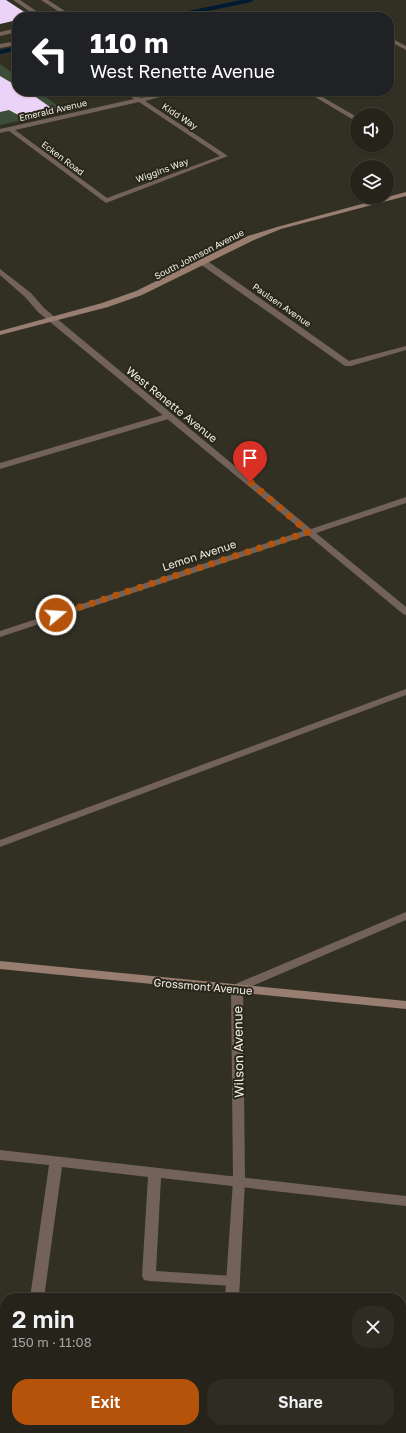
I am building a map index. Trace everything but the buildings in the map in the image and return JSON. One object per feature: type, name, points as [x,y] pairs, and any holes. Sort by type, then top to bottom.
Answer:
[{"type":"street","points":[[16,0],[34,12]]},
{"type":"street","points":[[44,0],[63,12]]},
{"type":"street","points":[[0,34],[12,31]]},
{"type":"street","points":[[394,44],[406,41]]},
{"type":"street","points":[[394,42],[406,48]]},
{"type":"street","points":[[0,46],[12,44]]},
{"type":"street","name":"Kidd Way","points":[[134,96],[225,156]]},
{"type":"street","name":"Emerald Avenue","points":[[0,131],[158,96]]},
{"type":"street","points":[[316,96],[350,116]]},
{"type":"street","name":"Ecken Road","points":[[10,129],[106,201]]},
{"type":"street","name":"Wiggins Way","points":[[106,201],[225,156]]},
{"type":"street","name":"South Johnson Avenue","points":[[0,333],[139,293],[251,238],[279,228],[406,194]]},
{"type":"street","name":"Paulsen Avenue","points":[[203,262],[348,364],[406,348]]},
{"type":"street","name":"West Renette Avenue","points":[[0,271],[28,295],[52,319],[406,612]]},
{"type":"street","points":[[0,466],[169,416]]},
{"type":"street","name":"Lemon Avenue","points":[[0,634],[406,500]]},
{"type":"street","points":[[0,844],[406,692]]},
{"type":"street","points":[[237,988],[406,916]]},
{"type":"street","name":"Grossmont Avenue","points":[[2,964],[406,1005]]},
{"type":"street","name":"Wilson Avenue","points":[[232,1293],[239,1182],[237,988]]},
{"type":"street","points":[[0,1154],[406,1201]]},
{"type":"street","points":[[39,1293],[56,1161]]},
{"type":"street","points":[[155,1172],[149,1276],[233,1281]]},
{"type":"green space","points":[[0,64],[12,72],[12,96],[44,96],[64,111],[0,125]]},
{"type":"waterway","points":[[193,12],[251,0]]},
{"type":"waterway","points":[[0,52],[12,49]]},
{"type":"route","points":[[56,615],[308,532],[250,482]]}]
